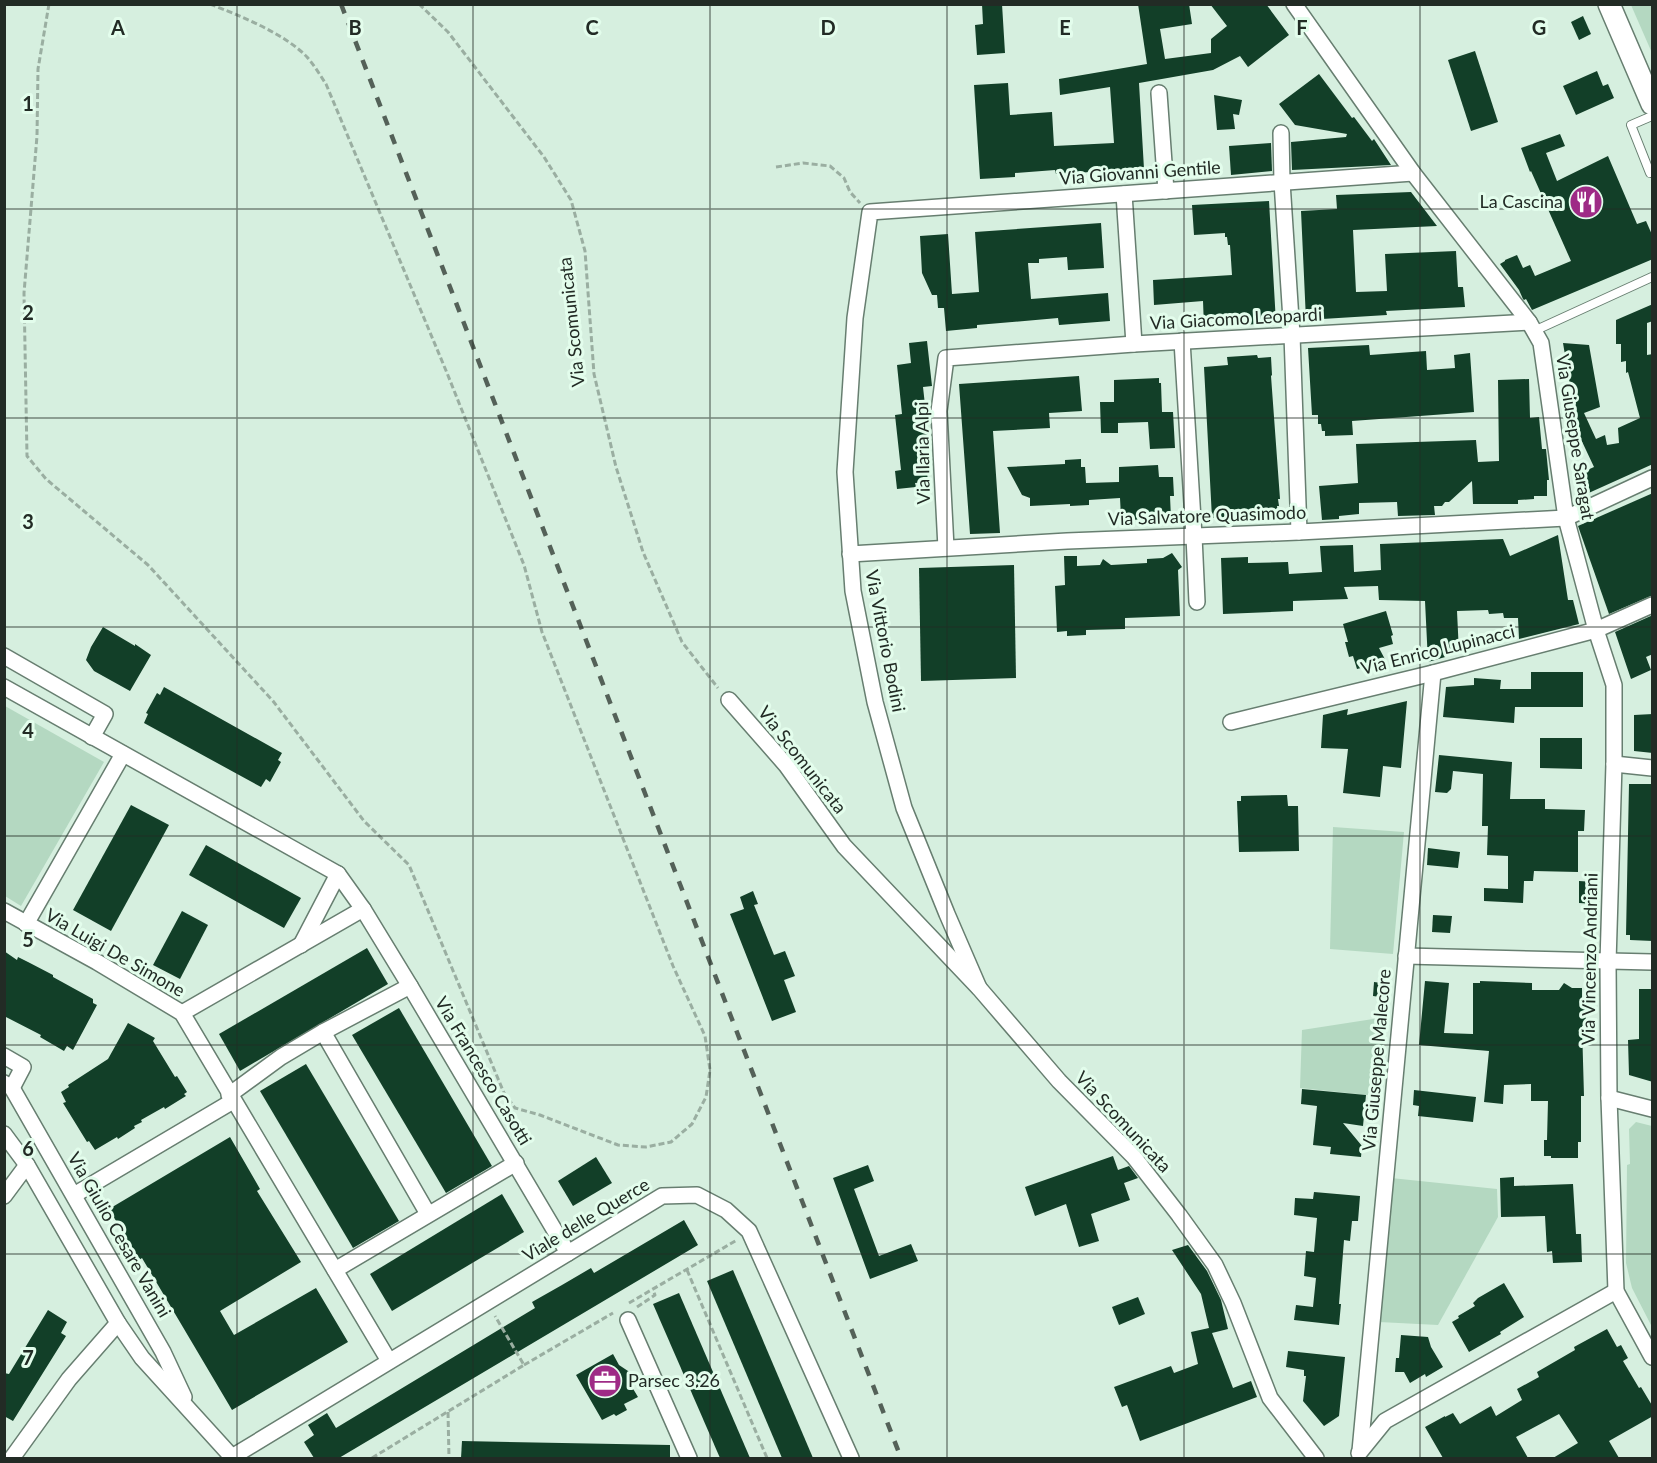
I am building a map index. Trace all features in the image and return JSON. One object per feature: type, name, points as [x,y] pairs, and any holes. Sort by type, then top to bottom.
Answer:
[{"type":"main road","points":[[1609,4],[1653,104]]},
{"type":"street","name":"Via Giuseppe Saragat","points":[[1294,4],[1413,172],[1531,326],[1541,343],[1566,518],[1596,630]]},
{"type":"street","points":[[1160,93],[1166,190]]},
{"type":"street","points":[[1281,133],[1281,182],[1292,335],[1299,532]]},
{"type":"street","name":"Via Giovanni Gentile","points":[[870,212],[1413,172]]},
{"type":"street","points":[[1124,194],[1134,344]]},
{"type":"street","name":"Via Vittorio Bodini","points":[[870,212],[855,318],[845,472],[853,591],[875,702],[904,808],[946,914],[979,988]]},
{"type":"street","name":"Via Giacomo Leopardi","points":[[946,358],[1182,341],[1531,326]]},
{"type":"street","points":[[1182,341],[1197,602]]},
{"type":"street","name":"Via Ilaria Alpi","points":[[946,358],[939,411],[946,548]]},
{"type":"street","points":[[1566,518],[1653,478]]},
{"type":"street","name":"Via Salvatore Quasimodo","points":[[850,554],[1067,541],[1566,518]]},
{"type":"street","name":"Via Enrico Lupinacci","points":[[1231,722],[1433,673],[1596,630],[1653,605]]},
{"type":"street","name":"Via Vincenzo Andriani","points":[[1596,630],[1614,686],[1608,962],[1609,1098],[1616,1291]]},
{"type":"street","points":[[4,656],[105,714],[92,737]]},
{"type":"street","name":"Via Giuseppe Malecore","points":[[1359,1455],[1433,673]]},
{"type":"street","name":"Via Francesco Casotti","points":[[4,687],[338,874],[363,909],[410,986],[568,1253]]},
{"type":"street","name":"Via Scomunicata","points":[[729,700],[786,765],[844,846],[979,988],[1059,1081],[1134,1157],[1179,1215],[1215,1265],[1233,1303],[1270,1398],[1316,1458]]},
{"type":"street","points":[[26,924],[123,754]]},
{"type":"street","points":[[1614,765],[1653,768]]},
{"type":"street","points":[[301,945],[338,874]]},
{"type":"street","points":[[182,1013],[363,909]]},
{"type":"street","name":"Via Luigi De Simone","points":[[4,911],[97,962],[182,1013],[389,1361]]},
{"type":"street","points":[[1407,956],[1653,962]]},
{"type":"street","points":[[74,1195],[231,1098],[281,1057],[410,986]]},
{"type":"street","points":[[323,1032],[428,1214]]},
{"type":"street","points":[[4,1056],[23,1067],[8,1085]]},
{"type":"street","name":"Via Giulio Cesare Vanini","points":[[8,1085],[74,1195],[163,1352],[190,1411]]},
{"type":"street","points":[[1609,1098],[1653,1109]]},
{"type":"street","points":[[4,1134],[27,1166],[118,1323],[142,1358],[232,1458]]},
{"type":"street","points":[[334,1270],[516,1163]]},
{"type":"street","points":[[4,1196],[27,1166]]},
{"type":"street","name":"Viale delle Querce","points":[[232,1458],[662,1196],[697,1195],[726,1210],[749,1231],[850,1458]]},
{"type":"street","points":[[1359,1455],[1385,1421],[1616,1291],[1653,1357]]},
{"type":"street","points":[[626,1313],[689,1458]]},
{"type":"street","points":[[11,1452],[69,1379],[118,1323]]},
{"type":"lane","points":[[1653,116],[1631,125],[1650,173],[1653,172]]},
{"type":"lane","points":[[1531,326],[1653,277]]},
{"type":"path","points":[[50,4],[38,69],[37,136],[24,293],[27,456],[46,479],[148,565],[273,701],[364,821],[409,865],[504,1093],[515,1108],[540,1115],[618,1145],[646,1147],[671,1142],[692,1124],[706,1097],[710,1070],[705,1036],[673,966],[542,632],[524,565],[447,373],[326,84],[307,57],[293,45],[246,18],[210,4]]},
{"type":"path","name":"Via Scomunicata","points":[[419,4],[448,32],[544,157],[571,200],[585,251],[594,374],[616,467],[643,552],[682,642],[729,700]]},
{"type":"path","points":[[776,167],[803,163],[830,166],[844,178],[850,192],[870,212]]},
{"type":"path","points":[[626,1313],[653,1290],[730,1245],[749,1231]]},
{"type":"path","points":[[687,1270],[767,1458]]},
{"type":"path","points":[[626,1313],[656,1295],[653,1290]]},
{"type":"path","points":[[487,1302],[524,1365]]},
{"type":"path","points":[[372,1458],[613,1313]]},
{"type":"path","points":[[448,1412],[449,1458]]},
{"type":"green space","points":[[1631,5],[1652,5],[1652,53]]},
{"type":"green space","points":[[5,706],[104,762],[21,906],[5,896]]},
{"type":"green space","points":[[1333,827],[1404,832],[1393,954],[1330,949]]},
{"type":"green space","points":[[1386,1017],[1377,1096],[1300,1088],[1302,1030]]},
{"type":"green space","points":[[1636,1122],[1652,1126],[1652,1327],[1632,1288],[1626,1263],[1629,1129]]},
{"type":"green space","points":[[1391,1178],[1497,1189],[1498,1217],[1438,1325],[1379,1322]]},
{"type":"building","points":[[982,4],[1002,4],[1005,53],[977,55],[975,25],[983,24]]},
{"type":"building","points":[[1138,4],[1189,4],[1192,24],[1160,29],[1165,59],[1211,53],[1211,39],[1227,26],[1210,4],[1266,4],[1289,35],[1248,67],[1240,56],[1213,70],[1139,83],[1144,169],[1056,174],[1055,170],[1015,173],[1015,177],[980,179],[974,85],[1008,83],[1010,115],[1052,112],[1054,146],[1114,143],[1110,87],[1060,95],[1059,79],[1147,64]]},
{"type":"building","points":[[1583,16],[1591,34],[1579,40],[1571,22]]},
{"type":"building","points":[[1475,51],[1498,122],[1471,131],[1448,60]]},
{"type":"building","points":[[1597,71],[1603,86],[1608,84],[1614,98],[1576,115],[1563,86]]},
{"type":"building","points":[[1319,74],[1352,118],[1354,117],[1372,141],[1374,139],[1391,165],[1292,170],[1291,142],[1346,137],[1347,134],[1295,125],[1279,104]]},
{"type":"building","points":[[1214,95],[1242,100],[1239,115],[1233,114],[1235,129],[1217,130]]},
{"type":"building","points":[[1560,134],[1565,146],[1546,153],[1557,181],[1608,156],[1637,224],[1646,221],[1653,237],[1653,259],[1532,310],[1500,264],[1517,255],[1523,268],[1530,265],[1535,276],[1571,261],[1521,148]]},
{"type":"building","points":[[1271,143],[1272,171],[1231,175],[1229,146]]},
{"type":"building","points":[[1411,192],[1437,226],[1353,230],[1356,292],[1387,291],[1385,254],[1456,251],[1458,287],[1463,287],[1465,307],[1386,311],[1387,315],[1306,320],[1301,211],[1337,209],[1336,195]]},
{"type":"building","points":[[1269,201],[1276,323],[1204,327],[1203,301],[1154,305],[1153,280],[1232,275],[1230,245],[1228,245],[1225,233],[1194,235],[1192,205]]},
{"type":"building","points":[[1101,223],[1104,268],[1068,270],[1067,257],[1039,259],[1039,263],[1028,263],[1031,299],[1108,293],[1110,321],[1059,325],[1058,318],[977,325],[977,328],[946,331],[944,308],[938,308],[937,295],[932,295],[922,273],[920,236],[948,234],[952,294],[979,292],[975,232]]},
{"type":"building","points":[[1653,304],[1653,321],[1647,323],[1647,355],[1653,354],[1653,464],[1582,496],[1577,484],[1586,480],[1583,472],[1594,467],[1578,433],[1563,343],[1589,345],[1600,407],[1584,413],[1596,439],[1605,435],[1607,445],[1619,443],[1618,428],[1640,418],[1628,372],[1626,373],[1626,361],[1621,362],[1621,344],[1616,344],[1616,320]]},
{"type":"building","points":[[927,341],[932,386],[923,387],[929,441],[924,442],[928,482],[915,483],[916,487],[897,489],[895,471],[901,470],[895,415],[902,414],[897,365],[911,363],[909,343]]},
{"type":"building","points":[[1369,345],[1370,355],[1426,351],[1427,370],[1455,368],[1454,355],[1470,353],[1474,412],[1352,421],[1353,435],[1325,436],[1321,424],[1318,424],[1318,415],[1312,415],[1308,348]]},
{"type":"building","points":[[1257,355],[1258,358],[1271,357],[1280,499],[1278,499],[1279,506],[1277,506],[1278,516],[1212,518],[1204,367],[1228,365],[1227,357]]},
{"type":"building","points":[[1079,376],[1082,411],[1049,413],[1050,428],[993,431],[1000,533],[970,534],[959,384]]},
{"type":"building","points":[[1159,378],[1162,412],[1173,412],[1175,448],[1150,449],[1148,422],[1118,423],[1118,433],[1101,433],[1100,402],[1114,402],[1114,380]]},
{"type":"building","points":[[1529,379],[1530,418],[1539,417],[1542,449],[1546,449],[1549,480],[1547,480],[1547,496],[1518,500],[1518,504],[1473,504],[1472,481],[1449,502],[1445,502],[1442,506],[1434,506],[1435,515],[1398,516],[1397,502],[1359,503],[1359,514],[1322,520],[1319,486],[1358,483],[1356,444],[1476,440],[1478,462],[1499,461],[1498,380]]},
{"type":"building","points":[[1081,459],[1081,467],[1085,467],[1086,483],[1119,482],[1119,467],[1158,465],[1159,477],[1173,477],[1174,496],[1170,496],[1171,518],[1129,520],[1129,517],[1121,517],[1120,498],[1089,500],[1089,505],[1030,506],[1030,498],[1022,495],[1007,467],[1065,464],[1065,460]]},
{"type":"building","points":[[1653,493],[1653,595],[1609,614],[1578,526]]},
{"type":"building","points":[[1558,535],[1568,600],[1573,600],[1579,624],[1519,639],[1518,618],[1504,618],[1503,613],[1489,614],[1488,610],[1457,611],[1459,653],[1428,662],[1425,601],[1379,600],[1378,586],[1344,587],[1348,599],[1293,601],[1293,611],[1223,614],[1221,558],[1248,557],[1248,563],[1288,562],[1289,574],[1322,572],[1320,546],[1353,545],[1354,572],[1381,570],[1380,544],[1503,539],[1510,556]]},
{"type":"building","points":[[1172,553],[1182,567],[1178,570],[1180,616],[1125,618],[1125,629],[1086,630],[1086,635],[1067,636],[1067,631],[1057,632],[1055,586],[1065,585],[1064,556],[1077,556],[1077,566],[1100,565],[1103,559],[1111,565],[1147,563],[1147,559],[1163,558]]},
{"type":"building","points":[[1014,565],[1016,678],[921,681],[919,568]]},
{"type":"building","points":[[1386,611],[1393,635],[1391,636],[1393,644],[1379,648],[1388,665],[1357,669],[1353,656],[1349,657],[1343,624]]},
{"type":"building","points":[[1653,615],[1653,654],[1646,657],[1651,670],[1631,679],[1615,632]]},
{"type":"building","points":[[103,627],[151,655],[130,691],[94,671],[86,660]]},
{"type":"building","points":[[1531,672],[1583,672],[1583,707],[1515,707],[1514,723],[1443,717],[1446,687],[1474,685],[1474,678],[1501,680],[1500,689],[1531,689]]},
{"type":"building","points":[[164,687],[282,753],[278,760],[281,762],[270,782],[266,779],[261,787],[144,723],[148,714],[146,713],[157,693],[160,695]]},
{"type":"building","points":[[1407,701],[1401,768],[1383,766],[1380,797],[1343,793],[1348,749],[1321,748],[1323,715],[1348,709],[1347,715]]},
{"type":"building","points":[[1653,714],[1653,753],[1634,751],[1634,715]]},
{"type":"building","points":[[1540,738],[1582,738],[1582,769],[1540,768]]},
{"type":"building","points":[[1439,755],[1512,762],[1510,799],[1545,799],[1545,809],[1585,810],[1584,831],[1578,831],[1578,872],[1534,871],[1533,881],[1524,881],[1523,903],[1484,901],[1484,888],[1508,889],[1508,856],[1487,855],[1488,826],[1482,826],[1483,774],[1453,771],[1451,789],[1447,793],[1435,792]]},
{"type":"building","points":[[1629,784],[1652,784],[1653,941],[1630,940],[1630,935],[1626,935]]},
{"type":"building","points":[[1287,795],[1288,806],[1298,806],[1299,851],[1239,852],[1237,801],[1241,801],[1241,796]]},
{"type":"building","points":[[131,805],[169,825],[111,931],[73,910]]},
{"type":"building","points":[[206,845],[301,898],[284,928],[189,875]]},
{"type":"building","points":[[1428,848],[1460,852],[1458,868],[1427,865]]},
{"type":"building","points":[[1579,881],[1594,882],[1594,904],[1579,903]]},
{"type":"building","points":[[753,891],[758,904],[754,905],[774,955],[785,951],[795,976],[784,980],[796,1012],[772,1021],[730,914],[744,909],[740,897]]},
{"type":"building","points":[[182,911],[208,925],[180,979],[153,965]]},
{"type":"building","points":[[1433,915],[1452,916],[1450,933],[1432,932]]},
{"type":"building","points":[[367,948],[388,984],[240,1071],[219,1034]]},
{"type":"building","points":[[4,951],[17,960],[18,957],[53,975],[93,999],[93,1003],[97,1005],[73,1050],[67,1046],[64,1051],[40,1037],[41,1035],[4,1016]]},
{"type":"building","points":[[1425,981],[1449,983],[1444,1033],[1473,1034],[1473,983],[1480,983],[1480,981],[1532,983],[1532,990],[1559,990],[1564,983],[1572,988],[1582,988],[1582,1004],[1585,1005],[1586,1021],[1582,1026],[1584,1096],[1581,1096],[1581,1142],[1578,1142],[1578,1158],[1544,1156],[1544,1140],[1547,1140],[1548,1101],[1531,1101],[1531,1084],[1504,1085],[1503,1104],[1484,1102],[1489,1051],[1419,1045]]},
{"type":"building","points":[[1374,982],[1389,984],[1388,998],[1373,996]]},
{"type":"building","points":[[1639,989],[1653,989],[1653,1082],[1629,1075],[1628,1040],[1639,1039]]},
{"type":"building","points":[[399,1008],[492,1166],[446,1193],[352,1035]]},
{"type":"building","points":[[128,1023],[155,1038],[153,1041],[187,1092],[184,1094],[186,1096],[141,1120],[142,1122],[134,1126],[135,1128],[95,1150],[89,1141],[87,1142],[63,1103],[66,1102],[61,1092],[108,1059]]},
{"type":"building","points":[[306,1064],[399,1221],[353,1248],[260,1091]]},
{"type":"building","points":[[1302,1089],[1366,1095],[1363,1126],[1343,1123],[1362,1146],[1361,1157],[1330,1154],[1331,1147],[1313,1145],[1317,1106],[1301,1104]]},
{"type":"building","points":[[1414,1090],[1476,1097],[1473,1122],[1418,1116],[1419,1106],[1413,1105]]},
{"type":"building","points":[[230,1137],[260,1189],[257,1191],[301,1262],[220,1311],[234,1335],[316,1288],[348,1342],[232,1410],[142,1258],[139,1260],[109,1209]]},
{"type":"building","points":[[1113,1156],[1118,1170],[1129,1166],[1138,1178],[1124,1183],[1130,1200],[1091,1214],[1099,1241],[1079,1247],[1066,1204],[1035,1216],[1025,1187]]},
{"type":"building","points":[[596,1157],[612,1183],[573,1206],[558,1181]]},
{"type":"building","points":[[868,1165],[874,1181],[854,1189],[879,1256],[911,1244],[918,1261],[870,1279],[833,1178]]},
{"type":"building","points":[[1514,1177],[1514,1186],[1573,1184],[1576,1234],[1581,1234],[1582,1262],[1553,1263],[1552,1251],[1547,1252],[1545,1216],[1501,1217],[1500,1178]]},
{"type":"building","points":[[1314,1192],[1360,1196],[1358,1221],[1352,1221],[1350,1241],[1344,1240],[1339,1325],[1294,1320],[1296,1305],[1313,1307],[1316,1278],[1304,1276],[1306,1251],[1314,1252],[1317,1218],[1294,1215],[1295,1198],[1313,1199]]},
{"type":"building","points":[[502,1194],[524,1232],[392,1311],[370,1274]]},
{"type":"building","points":[[684,1220],[698,1245],[339,1458],[314,1458],[304,1442],[314,1435],[308,1425],[327,1413],[336,1428],[535,1308],[532,1302],[591,1268],[594,1273]]},
{"type":"building","points":[[1188,1245],[1207,1271],[1221,1300],[1228,1329],[1212,1333],[1233,1388],[1251,1381],[1257,1397],[1140,1441],[1127,1405],[1122,1407],[1114,1387],[1171,1366],[1174,1373],[1198,1364],[1191,1332],[1209,1328],[1201,1294],[1172,1250]]},
{"type":"building","points":[[733,1270],[813,1458],[782,1458],[707,1281]]},
{"type":"building","points":[[1504,1283],[1524,1317],[1500,1332],[1501,1334],[1469,1352],[1452,1322],[1475,1306],[1473,1303],[1478,1298]]},
{"type":"building","points":[[679,1293],[750,1458],[720,1458],[653,1304]]},
{"type":"building","points":[[1138,1297],[1145,1314],[1119,1325],[1112,1307]]},
{"type":"building","points":[[48,1310],[67,1322],[61,1333],[66,1336],[13,1421],[4,1416],[4,1373],[9,1374]]},
{"type":"building","points":[[1607,1329],[1617,1347],[1621,1345],[1628,1358],[1623,1361],[1653,1407],[1653,1416],[1609,1441],[1619,1458],[1553,1458],[1578,1443],[1559,1414],[1516,1437],[1528,1458],[1443,1458],[1425,1427],[1453,1413],[1460,1424],[1491,1406],[1496,1416],[1522,1400],[1517,1389],[1539,1377],[1537,1372],[1575,1350],[1574,1347]]},
{"type":"building","points":[[1401,1335],[1428,1337],[1443,1367],[1410,1383],[1404,1372],[1395,1372]]},
{"type":"building","points":[[1288,1351],[1345,1357],[1339,1416],[1324,1426],[1303,1401],[1306,1376],[1304,1376],[1304,1370],[1286,1367]]},
{"type":"building","name":"Parsec 3.26","points":[[613,1354],[619,1365],[631,1373],[632,1387],[638,1397],[624,1404],[627,1410],[602,1420],[576,1375]]},
{"type":"building","points":[[462,1441],[670,1445],[670,1458],[461,1458]]},
{"type":"railway","points":[[341,4],[901,1458]]},
{"type":"place","name":"La Cascina","points":[[1586,202]]},
{"type":"place","name":"Parsec 3.26","points":[[605,1381]]}]
